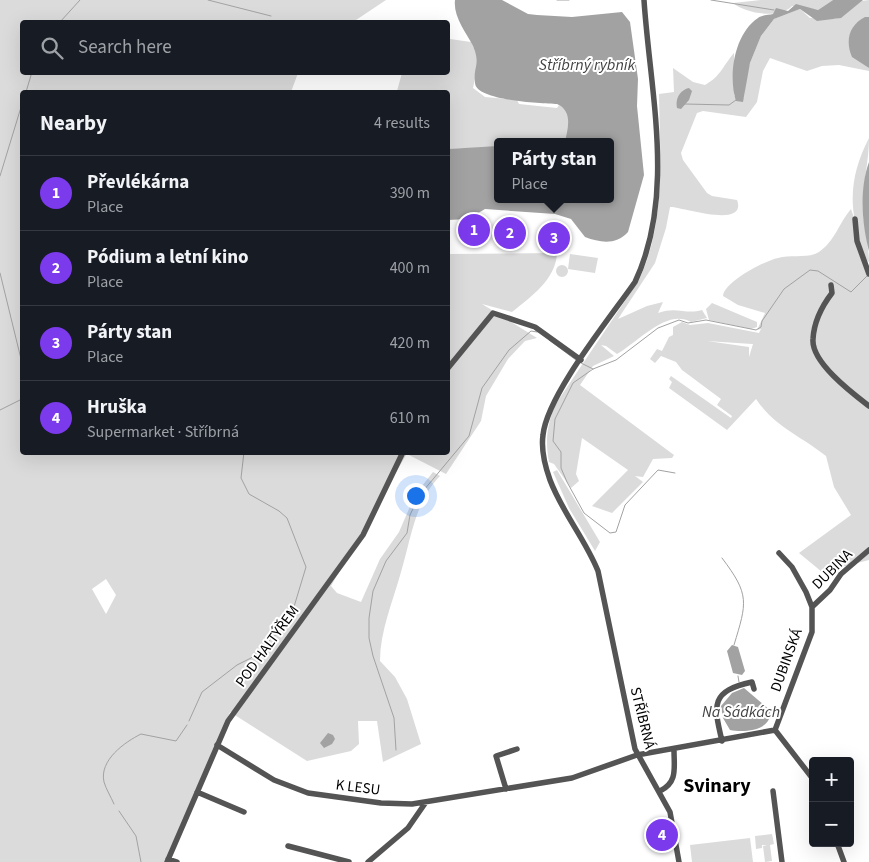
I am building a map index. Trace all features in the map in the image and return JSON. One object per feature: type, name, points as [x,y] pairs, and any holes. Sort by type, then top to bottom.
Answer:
[{"type":"street","name":"STŘÍBRNÁ","points":[[644,0],[658,176],[650,242],[645,262],[635,282],[581,360],[548,414],[542,435],[543,454],[551,482],[598,571],[637,756],[660,791],[670,812],[679,862]]},
{"type":"street","points":[[854,219],[857,241],[869,274]]},
{"type":"street","points":[[831,284],[832,292],[821,307],[812,340],[818,356],[841,384],[869,406]]},
{"type":"street","points":[[450,366],[493,313],[535,327],[581,360]]},
{"type":"street","name":"POD HALTÝŘEM","points":[[168,860],[217,745],[234,711],[264,675],[362,535],[402,455]]},
{"type":"street","name":"DUBINA","points":[[812,606],[830,590],[841,574],[869,550]]},
{"type":"street","points":[[779,553],[792,567],[812,606]]},
{"type":"street","name":"DUBINSKÁ","points":[[775,730],[812,632],[812,606]]},
{"type":"street","points":[[722,740],[716,701],[721,694],[734,686],[752,682],[754,689]]},
{"type":"street","points":[[637,756],[775,730],[809,774]]},
{"type":"street","name":"K LESU","points":[[217,745],[274,780],[308,793],[381,803],[412,804],[572,778],[637,756]]},
{"type":"street","points":[[506,789],[496,756],[517,749]]},
{"type":"street","name":"STŘÍBRNÁ","points":[[660,791],[670,786],[675,774],[674,750]]},
{"type":"street","points":[[773,791],[782,862]]},
{"type":"street","points":[[197,792],[244,812]]},
{"type":"street","points":[[368,862],[408,828],[426,802]]},
{"type":"street","points":[[288,846],[349,862]]},
{"type":"street","points":[[838,847],[844,862]]},
{"type":"street","points":[[168,860],[177,862]]},
{"type":"shaded area","points":[[0,0],[386,0],[356,20],[20,20],[20,75],[297,75],[292,90],[20,90],[20,455],[406,455],[331,586],[337,593],[361,602],[380,559],[399,532],[415,495],[433,472],[440,476],[425,497],[415,521],[382,639],[380,661],[395,677],[407,699],[421,744],[383,762],[377,721],[358,721],[359,744],[351,751],[307,761],[230,712],[167,862],[0,862]],"holes":[[[106,579],[116,595],[106,614],[92,589]]]},
{"type":"shaded area","points":[[761,0],[833,0],[818,10],[792,6],[780,13],[771,14],[746,10],[733,3]]},
{"type":"shaded area","points":[[869,0],[869,71],[839,65],[822,66],[807,71],[770,58],[763,71],[757,102],[746,117],[703,111],[697,113],[681,153],[683,160],[707,193],[712,196],[737,200],[738,209],[732,214],[723,215],[670,207],[666,228],[655,263],[618,319],[647,306],[663,302],[658,313],[671,310],[691,312],[702,310],[707,318],[691,322],[682,319],[672,319],[653,328],[617,354],[606,346],[601,345],[614,356],[593,366],[580,385],[674,455],[672,458],[653,459],[643,477],[635,476],[643,482],[612,513],[592,506],[628,470],[582,438],[576,474],[579,481],[571,488],[554,464],[549,462],[547,440],[550,420],[555,405],[639,280],[648,258],[654,235],[660,189],[659,94],[674,92],[673,68],[693,82],[705,85],[718,75],[734,53],[734,96],[744,98],[745,80],[750,63],[761,36],[774,19],[800,9],[810,18],[835,19],[841,17],[861,1]]},
{"type":"shaded area","points":[[450,39],[471,42],[479,59],[473,88],[485,97],[517,100],[519,104],[557,108],[559,105],[564,108],[568,116],[569,126],[567,138],[494,138],[494,147],[450,149],[450,90],[397,90],[401,75],[450,75]]},
{"type":"shaded area","points":[[869,138],[863,211],[869,262],[867,261],[869,271],[869,560],[822,572],[799,553],[851,515],[834,487],[826,456],[771,417],[756,399],[727,430],[669,388],[672,382],[669,379],[671,376],[731,418],[732,416],[717,405],[721,399],[682,370],[676,362],[661,356],[655,363],[650,359],[657,349],[662,351],[669,337],[673,335],[673,327],[682,322],[690,325],[708,323],[759,333],[761,329],[757,330],[765,313],[738,305],[723,296],[725,290],[746,273],[772,260],[819,252],[829,243],[851,209],[855,221],[853,210],[854,179],[860,158]],"holes":[[[707,341],[753,344],[749,357],[749,347]]]},
{"type":"shaded area","points":[[557,253],[552,271],[541,287],[512,312],[482,304],[537,338],[525,341],[508,359],[486,396],[481,421],[446,474],[409,455],[450,455],[450,254]]},
{"type":"shaded area","points":[[570,254],[598,258],[595,273],[568,269]]},
{"type":"shaded area","points":[[560,265],[564,265],[568,271],[564,277],[560,277],[556,273],[556,269]]},
{"type":"shaded area","points":[[712,303],[757,322],[757,327],[751,329],[709,320],[706,309]]},
{"type":"shaded area","points":[[557,470],[600,542],[595,551],[569,508],[553,472]]},
{"type":"shaded area","points":[[772,834],[774,844],[770,845],[772,861],[765,862],[763,846],[767,845],[762,845],[762,848],[756,849],[755,836]]},
{"type":"shaded area","points":[[750,838],[753,862],[692,862],[690,845]]},
{"type":"water","name":"Stříbrný rybník","points":[[455,0],[502,0],[528,14],[572,17],[622,12],[630,22],[638,79],[637,106],[644,175],[628,232],[623,236],[608,242],[591,239],[585,237],[571,219],[555,214],[485,209],[468,219],[450,220],[450,149],[494,146],[494,203],[614,203],[614,138],[566,138],[567,115],[562,107],[557,104],[511,100],[486,94],[478,89],[475,83],[477,62],[475,52],[458,18]]},
{"type":"water","points":[[833,0],[863,0],[841,18],[817,21],[800,9],[774,19],[761,36],[750,63],[743,102],[736,101],[733,80],[735,56],[743,34],[750,25],[760,17],[773,14],[776,8],[788,11],[796,4],[818,10]]},
{"type":"water","points":[[865,17],[869,17],[869,68],[852,57],[849,45],[852,29],[855,24]]},
{"type":"water","points":[[689,88],[692,91],[689,100],[681,109],[677,108],[679,95]]},
{"type":"water","points":[[869,162],[869,251],[865,230],[863,195]]},
{"type":"water","points":[[732,645],[738,647],[745,671],[742,675],[733,673],[727,651]]},
{"type":"water","name":"Na Sádkách","points":[[744,688],[770,710],[770,717],[763,726],[757,729],[730,730],[723,718],[721,706],[732,693]]},
{"type":"water","points":[[328,733],[333,735],[335,739],[332,744],[324,748],[320,743]]},
{"type":"waterway","points":[[62,20],[80,0]]},
{"type":"waterway","points":[[208,0],[271,16]]},
{"type":"waterway","points":[[557,0],[569,0]]},
{"type":"waterway","points":[[711,0],[774,10]]},
{"type":"waterway","points":[[27,90],[31,75]]},
{"type":"waterway","points":[[685,104],[729,105],[736,100]]},
{"type":"waterway","points":[[0,176],[20,111]]},
{"type":"waterway","points":[[675,473],[658,470],[625,505],[616,532],[610,533],[584,513],[567,482],[561,468],[561,452],[553,441],[555,419],[573,383],[593,369],[616,360],[658,328],[679,320],[688,323],[706,320],[756,330],[761,327],[762,321],[784,289],[810,270],[818,271],[851,292],[867,276]]},
{"type":"waterway","points":[[0,273],[20,355]]},
{"type":"waterway","points":[[396,750],[394,718],[373,656],[369,638],[369,618],[373,591],[386,561],[407,533],[410,515],[419,496],[469,436],[482,388],[509,350],[531,331],[537,332]]},
{"type":"waterway","points":[[549,340],[576,360]]},
{"type":"waterway","points":[[579,362],[593,369]]},
{"type":"waterway","points":[[0,410],[20,400]]},
{"type":"waterway","points":[[189,721],[202,692],[237,665],[251,658],[284,627],[293,610],[306,567],[287,518],[279,511],[249,494],[241,478],[244,455]]},
{"type":"waterway","points":[[722,558],[742,590],[742,618],[734,645]]},
{"type":"waterway","points":[[738,676],[739,682]]},
{"type":"waterway","points":[[114,804],[105,785],[103,774],[109,759],[121,747],[141,734],[176,741],[187,725]]},
{"type":"waterway","points":[[119,811],[136,836],[141,862]]},
{"type":"place","name":"Převlékárna","points":[[474,230]]},
{"type":"place","name":"Pódium a letní kino","points":[[510,233]]},
{"type":"place","name":"Párty stan","points":[[554,238]]},
{"type":"place","name":"Hruška","points":[[662,835]]},
{"type":"district","name":"Svinary","points":[[717,785]]}]
